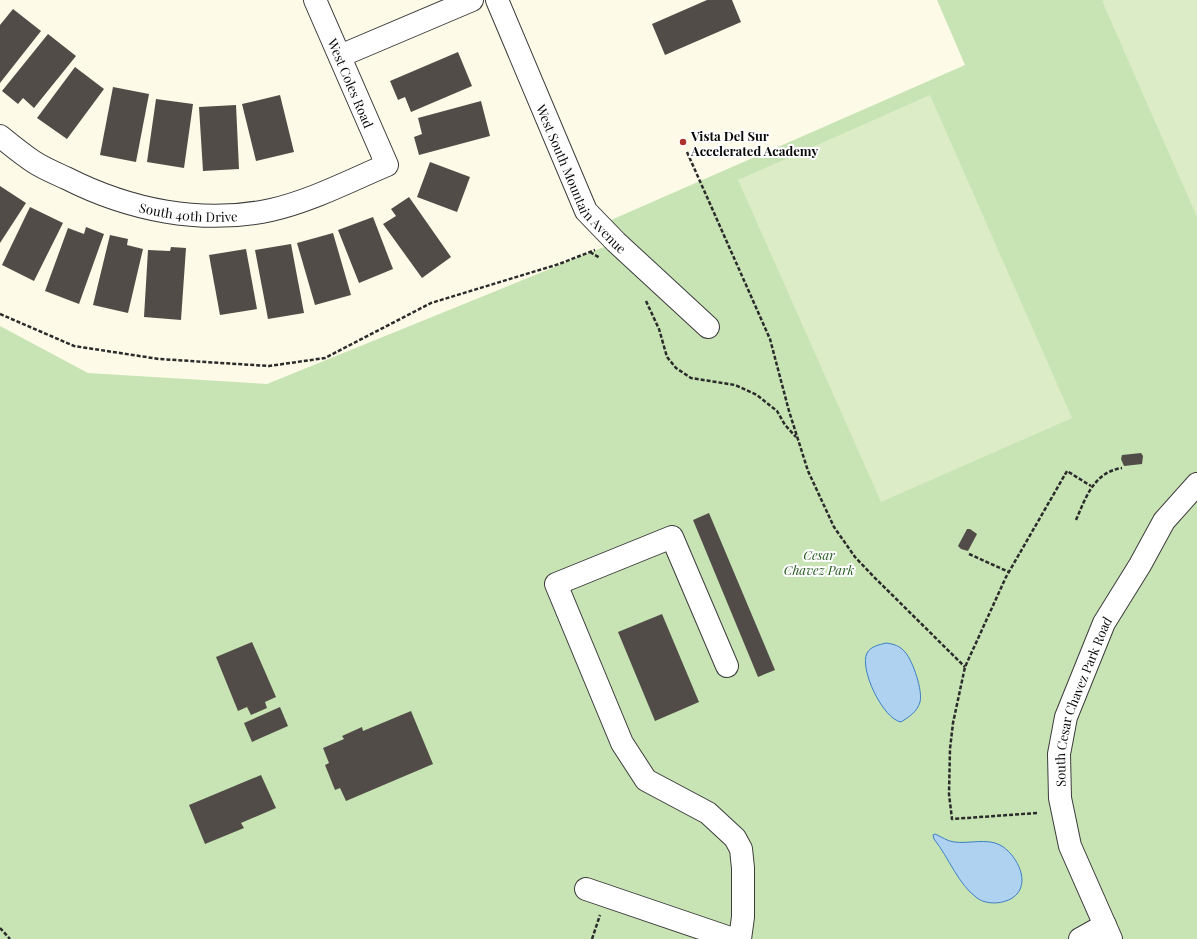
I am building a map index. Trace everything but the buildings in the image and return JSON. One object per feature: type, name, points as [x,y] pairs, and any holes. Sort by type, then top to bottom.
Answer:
[{"type":"street","name":"West Coles Road","points":[[315,0],[387,165]]},
{"type":"street","points":[[340,56],[472,0]]},
{"type":"street","name":"West South Mountain Avenue","points":[[497,0],[586,211],[616,242],[708,327]]},
{"type":"street","name":"South 40th Drive","points":[[0,136],[35,163],[91,191],[120,201],[152,209],[200,216],[271,210],[304,200],[387,165]]},
{"type":"street","name":"South Cesar Chavez Park Road","points":[[1108,932],[1070,846],[1060,798],[1059,754],[1066,717],[1104,623],[1140,565],[1164,521],[1197,484]]},
{"type":"street","points":[[727,666],[672,537],[556,584],[622,743],[646,780],[708,813],[735,838],[741,849],[743,868],[743,917],[740,939]]},
{"type":"street","points":[[586,889],[733,939]]},
{"type":"street","points":[[1080,939],[1108,932]]},
{"type":"path","points":[[687,152],[770,339],[808,471],[834,527],[855,557],[898,603],[965,667]]},
{"type":"path","points":[[0,314],[74,346],[159,359],[269,366],[325,358],[431,303],[558,264],[616,242]]},
{"type":"path","points":[[590,252],[603,260]]},
{"type":"path","points":[[643,297],[656,322],[667,357],[676,368],[691,378],[735,385],[757,395],[776,411],[785,425],[798,439]]},
{"type":"path","points":[[1076,520],[1091,486],[1107,474],[1122,468]]},
{"type":"path","points":[[1037,813],[952,819],[949,794],[950,749],[953,723],[965,667],[1008,572],[1067,471],[1091,486]]},
{"type":"path","points":[[969,554],[1008,572]]},
{"type":"path","points":[[0,928],[10,939]]},
{"type":"green space","name":"Cesar Chavez Park","points":[[937,0],[1197,0],[1197,939],[0,939],[0,326],[88,373],[267,384],[616,242],[611,220],[965,65]]},
{"type":"green space","points":[[1197,0],[1197,217],[1102,1]]},
{"type":"green space","points":[[930,95],[1072,418],[881,502],[738,180]]},
{"type":"water","points":[[886,643],[899,647],[908,656],[917,676],[920,691],[921,697],[917,709],[901,722],[894,719],[880,703],[869,681],[866,670],[865,660],[867,653],[875,646]]},
{"type":"water","points":[[935,834],[951,841],[995,843],[1006,849],[1015,860],[1021,874],[1021,888],[1017,894],[1008,900],[998,903],[982,901],[977,898],[964,886],[934,839],[933,835]]},
{"type":"place","name":"Vista Del Sur Accelerated Academy","points":[[683,142]]}]
